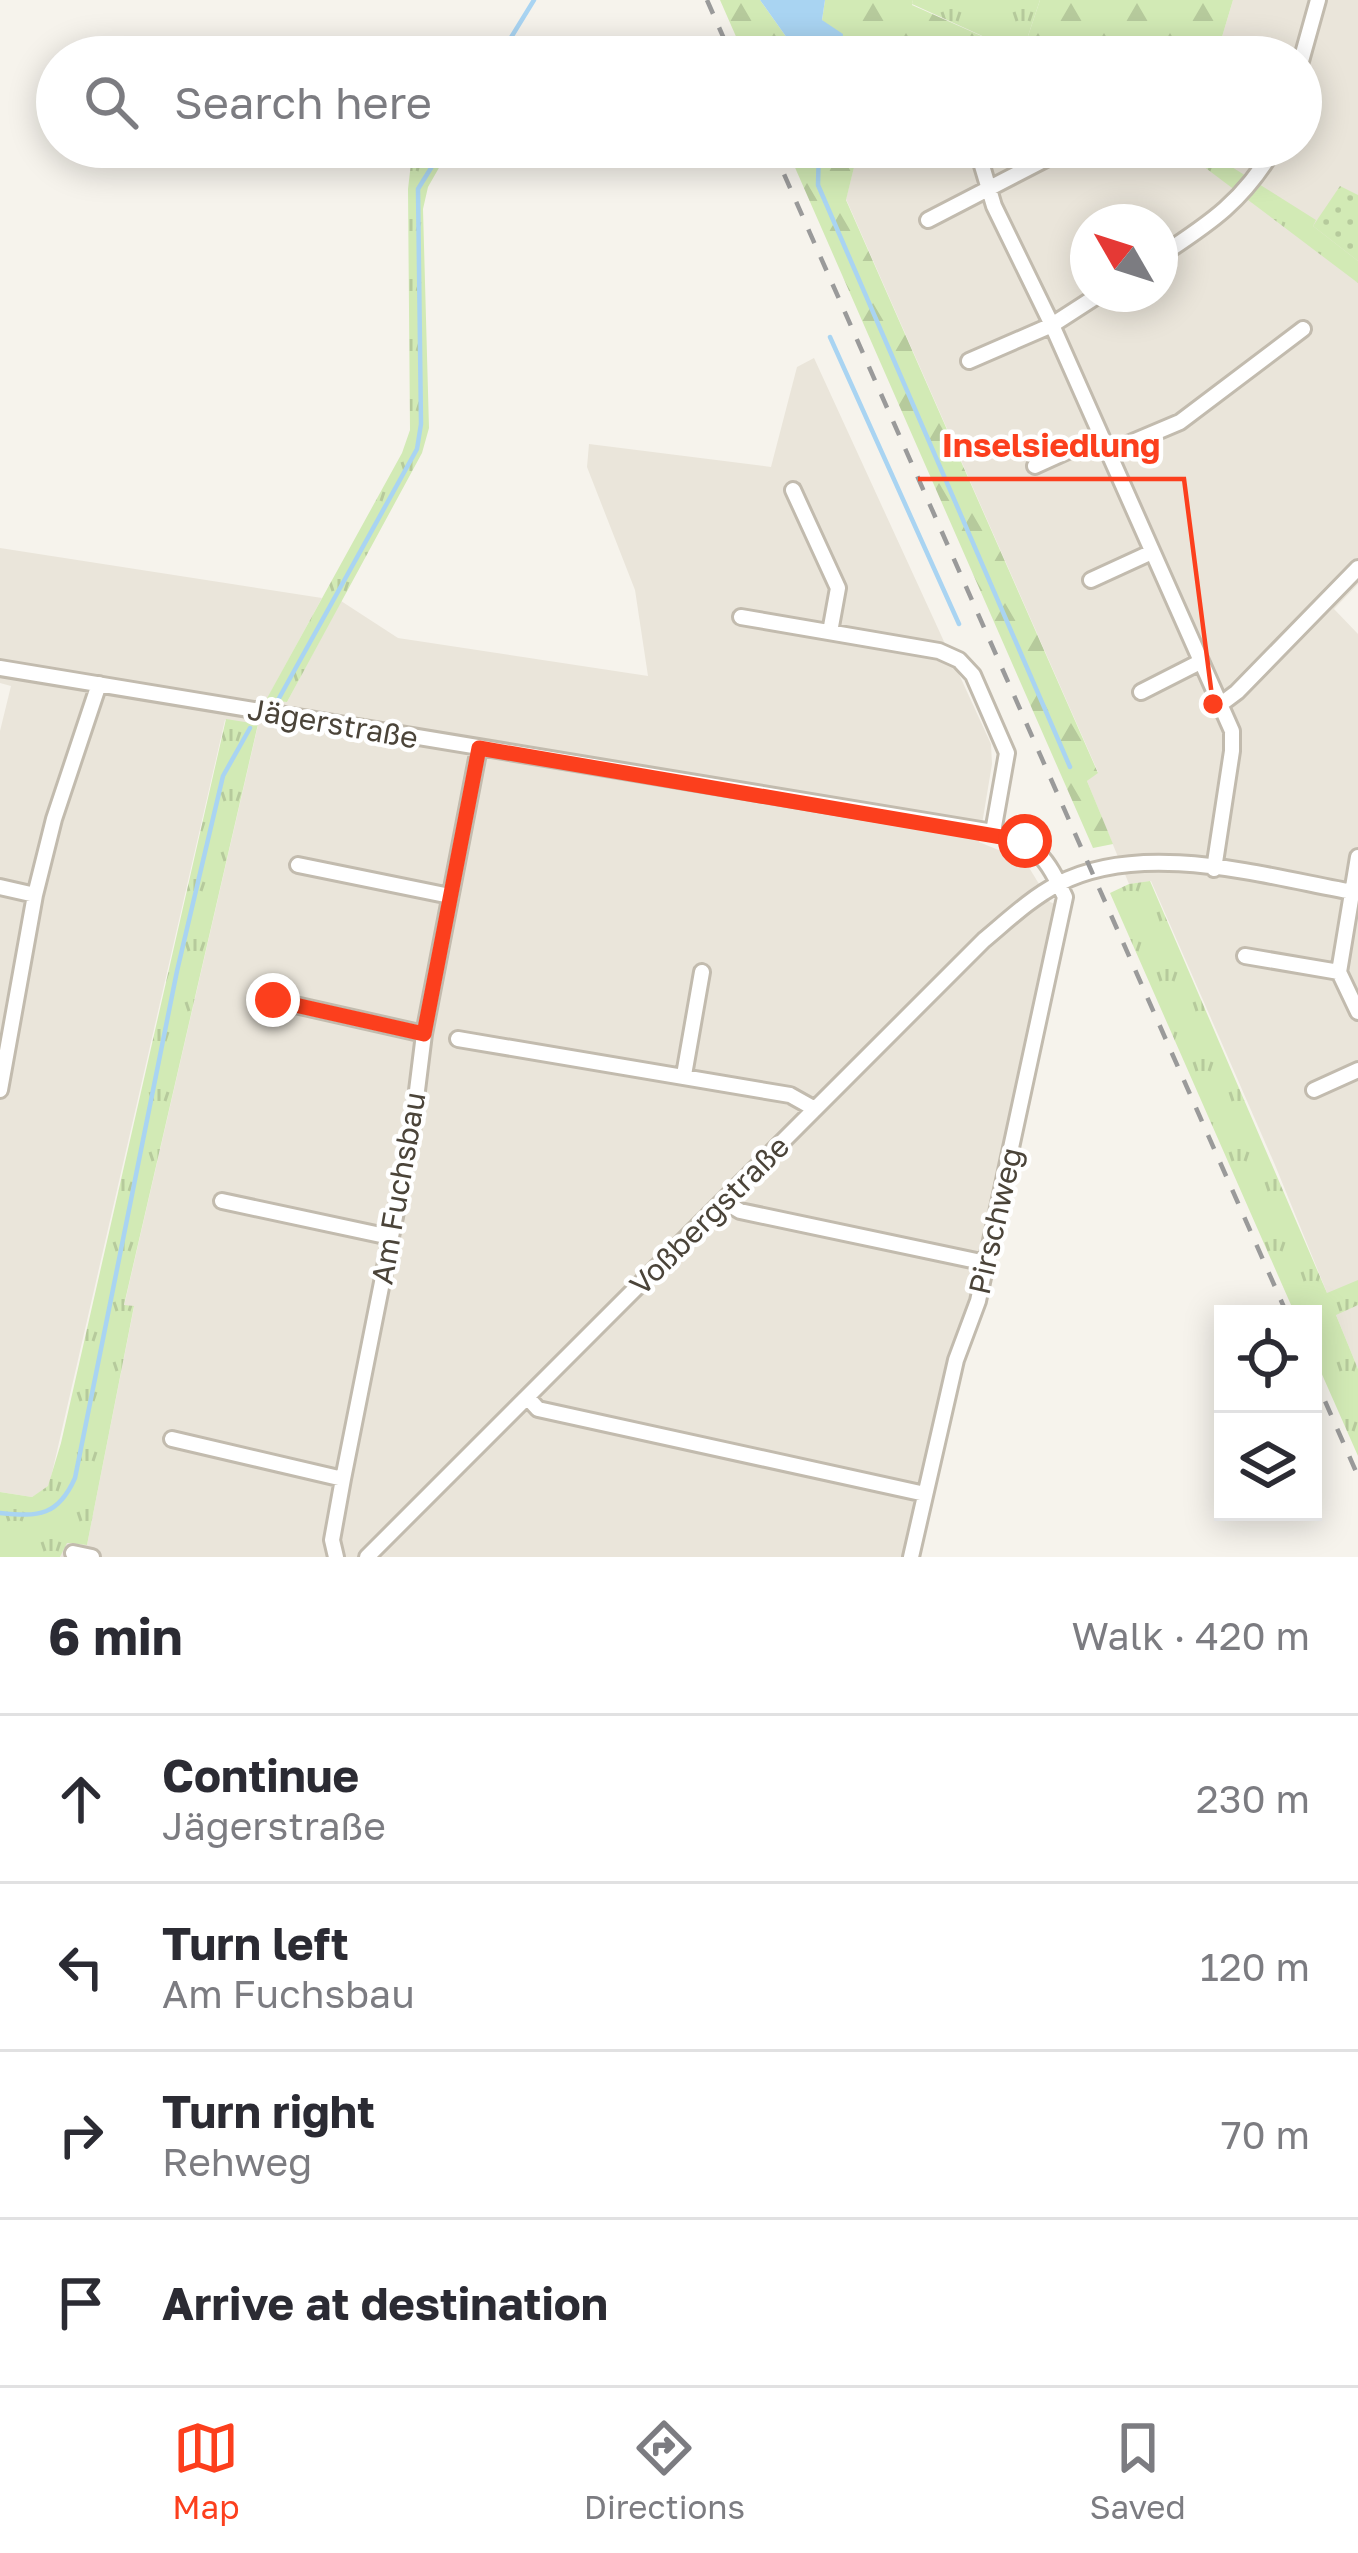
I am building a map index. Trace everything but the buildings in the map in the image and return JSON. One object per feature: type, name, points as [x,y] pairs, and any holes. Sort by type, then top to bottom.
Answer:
[{"type":"street","points":[[1308,36],[1318,0]]},
{"type":"street","points":[[983,168],[994,206],[1052,325],[1232,731],[1214,869]]},
{"type":"street","points":[[928,220],[1029,168]]},
{"type":"street","points":[[1178,244],[1219,218],[1262,168]]},
{"type":"street","points":[[969,361],[1072,312]]},
{"type":"street","points":[[1109,452],[1180,422],[1303,329]]},
{"type":"street","points":[[1035,466],[1101,436]]},
{"type":"street","points":[[793,490],[838,588],[830,632]]},
{"type":"street","points":[[1091,580],[1152,552]]},
{"type":"street","points":[[1221,704],[1358,568]]},
{"type":"street","points":[[741,617],[939,651],[959,660],[973,675],[1006,753],[993,832]]},
{"type":"street","points":[[1141,692],[1200,662]]},
{"type":"street","name":"Jägerstraße","points":[[0,668],[993,832],[1025,841],[1040,852],[1059,884]]},
{"type":"street","points":[[0,1090],[35,895],[60,800],[99,684]]},
{"type":"street","name":"Am Fuchsbau","points":[[336,1557],[332,1540],[412,1131],[424,1034],[479,748]]},
{"type":"street","points":[[1358,857],[1356,892],[1339,972],[1358,1012]]},
{"type":"street","points":[[1059,884],[1135,861],[1356,892]]},
{"type":"street","points":[[298,866],[450,896]]},
{"type":"street","name":"Voßbergstraße","points":[[367,1557],[985,940],[1026,904],[1059,884]]},
{"type":"street","name":"Pirschweg","points":[[911,1557],[956,1360],[978,1300],[1066,898],[1059,884]]},
{"type":"street","points":[[0,887],[35,895]]},
{"type":"street","points":[[1246,956],[1339,972]]},
{"type":"street","points":[[684,1075],[702,972]]},
{"type":"street","points":[[273,1000],[424,1034]]},
{"type":"street","points":[[458,1039],[790,1095],[815,1109]]},
{"type":"street","points":[[1314,1090],[1358,1070]]},
{"type":"street","points":[[222,1201],[390,1237]]},
{"type":"street","points":[[723,1201],[740,1210],[986,1263]]},
{"type":"street","points":[[527,1397],[538,1409],[925,1494]]},
{"type":"street","points":[[172,1439],[343,1478]]},
{"type":"street","points":[[73,1553],[92,1557]]},
{"type":"shaded area","points":[[1233,0],[1358,0],[1358,584],[1334,609],[1358,634],[1358,1369],[1151,881],[1129,884],[1087,781],[1098,772],[846,199],[854,168],[1322,168],[1322,36],[1222,36]]},
{"type":"shaded area","points":[[814,358],[991,744],[979,842],[1025,861],[1050,902],[1069,910],[993,1267],[956,1388],[919,1557],[60,1557],[66,1543],[87,1545],[134,1307],[124,1306],[258,725],[225,720],[49,1486],[32,1497],[0,1492],[0,731],[11,686],[0,683],[0,548],[322,598],[267,699],[287,702],[341,601],[398,638],[648,676],[635,590],[587,467],[589,444],[771,467],[797,367]]},
{"type":"green space","points":[[720,0],[760,0],[786,36],[736,36]]},
{"type":"green space","points":[[825,0],[913,0],[912,5],[982,36],[834,36],[822,20]]},
{"type":"green space","points":[[913,0],[1040,0],[1028,36],[982,36],[912,4]]},
{"type":"green space","points":[[1040,0],[1233,0],[1222,36],[1028,36]]},
{"type":"green space","points":[[410,168],[439,168],[423,209],[429,428],[422,453],[287,702],[266,700],[402,453],[410,430]]},
{"type":"green space","points":[[795,168],[854,168],[846,200],[1098,773],[1087,781],[1113,844],[1093,848]]},
{"type":"green space","points":[[1206,168],[1233,168],[1316,220],[1313,226],[1358,261],[1358,283]]},
{"type":"green space","points":[[1340,186],[1358,195],[1358,261],[1313,226]]},
{"type":"green space","points":[[226,719],[258,724],[124,1305],[134,1306],[87,1545],[67,1543],[60,1557],[0,1557],[0,1492],[32,1497],[48,1486],[61,1443]]},
{"type":"green space","points":[[1150,881],[1327,1293],[1358,1280],[1358,1305],[1336,1315],[1358,1369],[1358,1456],[1322,1374],[1322,1305],[1291,1305],[1110,893]]},
{"type":"water","points":[[760,0],[825,0],[822,20],[843,34],[843,36],[786,36]]},
{"type":"waterway","points":[[512,36],[534,0]]},
{"type":"waterway","points":[[278,700],[417,449],[421,424],[418,189],[431,168]]},
{"type":"waterway","points":[[818,168],[818,185],[1070,767]]},
{"type":"waterway","points":[[830,337],[959,624]]},
{"type":"waterway","points":[[0,1513],[46,1511],[62,1500],[75,1478],[177,971],[223,776],[250,728]]},
{"type":"railway","points":[[707,0],[723,36]]},
{"type":"railway","points":[[781,168],[1283,1305]]},
{"type":"railway","points":[[1322,1394],[1358,1476]]},
{"type":"place","name":"Inselsiedlung","points":[[1213,704]]},
{"type":"route","points":[[273,1000],[424,1034],[479,748],[1025,841]]}]
